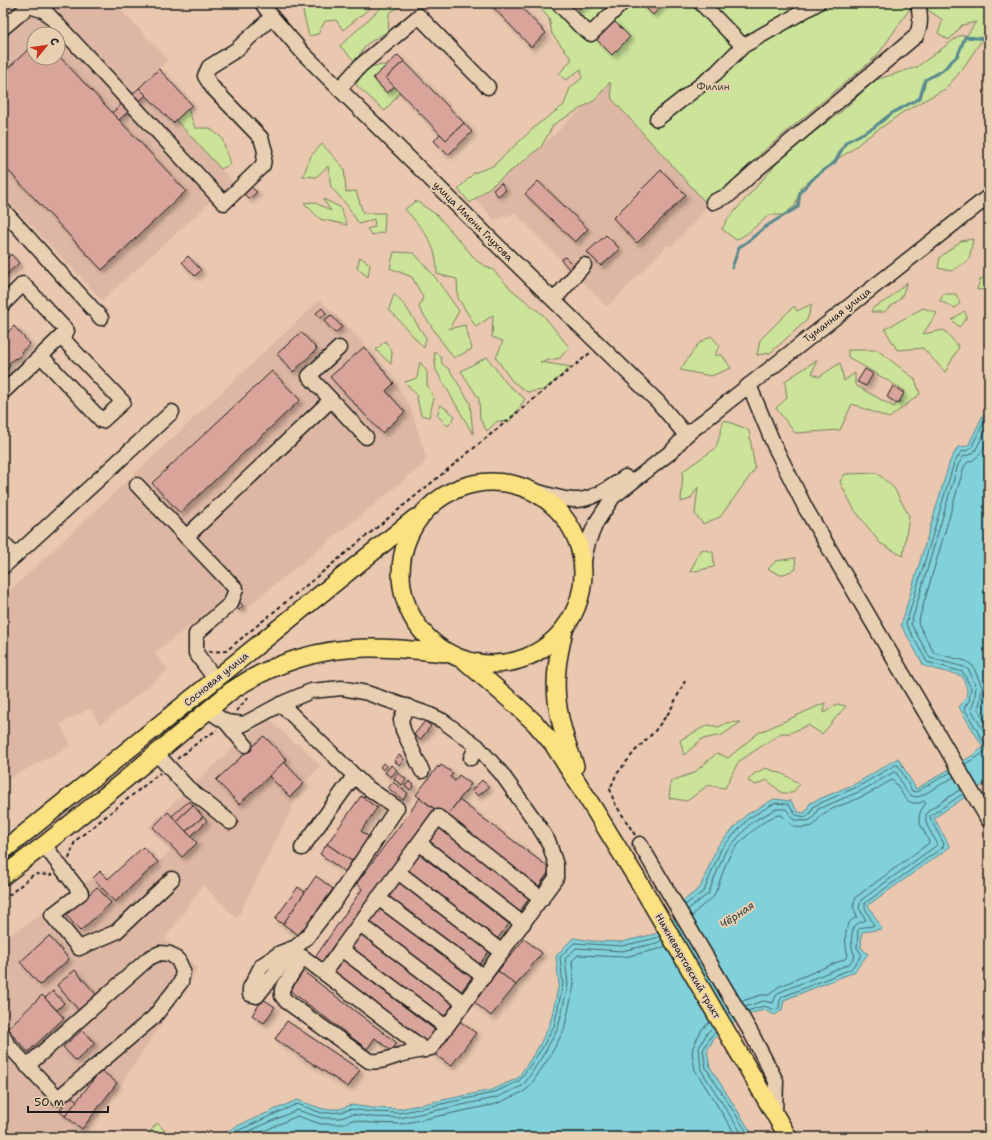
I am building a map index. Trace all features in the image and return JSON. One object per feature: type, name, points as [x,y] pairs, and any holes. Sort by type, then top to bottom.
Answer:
[{"type":"main road","points":[[501,482],[526,488],[551,503],[570,524],[576,537],[583,565],[582,585],[578,605],[564,629],[555,639],[532,655],[506,663],[478,663],[464,660],[434,644],[419,627],[406,602],[402,585],[401,568],[409,535],[418,520],[429,507],[450,492],[475,483],[501,482]]},
{"type":"main road","name":"Сосновая улица","points":[[3,851],[429,507]]},
{"type":"main road","name":"Нижневартовский тракт","points":[[564,629],[557,670],[556,693],[562,731],[586,796]]},
{"type":"main road","name":"Сосновая улица","points":[[3,876],[44,845],[236,687],[264,671],[285,663],[330,651],[372,648],[449,653]]},
{"type":"main road","name":"Нижневартовский тракт","points":[[464,660],[535,723],[553,744],[642,887],[788,1137]]},
{"type":"street","name":"улица Имени Глухова","points":[[262,3],[304,54],[658,402],[675,420],[686,435]]},
{"type":"street","points":[[558,3],[579,25],[591,34],[622,3]]},
{"type":"street","points":[[701,3],[743,46]]},
{"type":"street","points":[[657,119],[716,73],[743,46],[818,3]]},
{"type":"street","points":[[713,202],[729,195],[755,171],[916,36],[920,28],[918,3]]},
{"type":"street","points":[[3,28],[29,6],[47,7],[224,203],[263,166],[265,151],[261,138],[212,87],[205,76],[209,67],[236,50],[272,17]]},
{"type":"street","points":[[339,89],[360,66],[419,16],[488,87]]},
{"type":"street","name":"Туманная улица","points":[[583,565],[588,542],[596,523],[613,497],[672,450],[686,435],[989,196]]},
{"type":"street","points":[[3,210],[101,318]]},
{"type":"street","points":[[554,300],[584,265]]},
{"type":"street","points":[[3,304],[23,284],[67,331],[3,392]]},
{"type":"street","points":[[40,356],[102,421],[122,402],[62,337]]},
{"type":"street","points":[[339,348],[308,376],[366,437]]},
{"type":"street","points":[[749,385],[774,445],[806,509],[989,821]]},
{"type":"street","points":[[186,537],[331,400]]},
{"type":"street","points":[[3,567],[172,412]]},
{"type":"street","name":"Туманная улица","points":[[526,488],[555,497],[577,500],[588,497],[604,491],[623,479],[663,446],[686,435]]},
{"type":"street","points":[[137,485],[236,589],[232,603],[196,634],[196,653],[215,679]]},
{"type":"street","points":[[3,543],[15,556]]},
{"type":"street","points":[[226,722],[244,724],[281,704],[311,691],[342,688],[366,693],[407,706],[443,721],[477,746],[505,779],[538,825],[548,844],[556,865],[556,878],[431,1048],[425,1050],[376,1062],[369,1061],[286,1001],[282,996],[282,989],[303,957],[425,1050]]},
{"type":"street","points":[[281,704],[365,786],[397,808],[337,898],[307,937],[296,947]]},
{"type":"street","points":[[407,706],[401,720],[403,730],[422,771]]},
{"type":"street","points":[[207,710],[226,722],[245,745]]},
{"type":"street","points":[[471,758],[477,746]]},
{"type":"street","points":[[156,753],[188,788],[230,822]]},
{"type":"street","points":[[302,848],[354,776]]},
{"type":"street","points":[[324,973],[438,817],[542,899]]},
{"type":"street","points":[[419,843],[523,924]]},
{"type":"street","points":[[640,844],[750,1031],[776,1081],[775,1114]]},
{"type":"street","points":[[44,845],[81,892],[52,915],[79,948],[116,932],[172,879]]},
{"type":"street","points":[[398,872],[502,952]]},
{"type":"street","points":[[378,898],[484,977]]},
{"type":"street","points":[[360,924],[464,1003]]},
{"type":"street","points":[[341,949],[446,1027]]},
{"type":"street","points":[[3,1034],[7,1044],[58,1098],[154,1017],[181,982],[183,971],[178,960],[170,954],[160,953],[149,958],[28,1066]]},
{"type":"path","points":[[196,653],[226,651],[591,353]]},
{"type":"path","points":[[640,844],[614,802],[610,789],[616,775],[635,751],[654,732],[670,711],[685,681]]},
{"type":"shaded area","points":[[3,3],[114,3],[168,59],[159,69],[192,105],[176,120],[233,182],[102,300],[7,200],[3,203]]},
{"type":"shaded area","points":[[610,82],[612,99],[707,204],[701,215],[672,246],[668,245],[607,307],[515,213],[495,220],[475,199],[541,147]]},
{"type":"shaded area","points":[[320,300],[355,334],[399,389],[411,409],[426,457],[424,464],[240,613],[226,598],[154,653],[168,670],[100,725],[91,708],[60,724],[71,745],[3,782],[3,597]]},
{"type":"shaded area","points":[[269,719],[294,743],[299,744],[320,766],[303,785],[237,919],[203,885],[165,939],[198,968],[103,1112],[76,1137],[3,1137],[3,940],[93,878],[115,902],[170,851],[148,827],[241,740]]},
{"type":"green space","points":[[303,3],[376,3],[343,30],[336,20],[325,21],[318,34],[309,36],[303,11]]},
{"type":"green space","points":[[386,3],[406,3],[389,13],[388,31],[367,44],[355,61],[340,46]]},
{"type":"green space","name":"Филин","points":[[535,3],[910,3],[911,7],[877,56],[767,148],[707,204],[612,99],[610,82],[595,100],[554,124],[541,147],[470,203],[458,189],[474,173],[493,166],[537,125],[564,105],[570,88],[582,78],[581,69],[566,80],[559,74],[572,59],[552,34],[549,18]]},
{"type":"green space","points":[[924,3],[989,3],[989,7],[986,9],[989,11],[989,32],[986,34],[961,71],[945,89],[903,112],[849,152],[837,159],[823,172],[801,187],[795,206],[783,215],[769,215],[748,233],[736,240],[722,229],[727,220],[785,154],[842,111],[875,80],[917,67],[959,36],[967,35],[976,22],[962,25],[949,40],[938,33],[943,20],[929,11]]},
{"type":"green space","points":[[387,65],[373,78],[387,93],[395,86],[400,92],[385,111],[356,85],[362,74],[367,69],[375,66]]},
{"type":"green space","points":[[188,109],[195,128],[209,128],[222,138],[230,164],[221,169],[176,120]]},
{"type":"green space","points":[[322,144],[344,168],[346,192],[356,191],[363,213],[385,213],[384,232],[372,235],[367,229],[375,227],[374,219],[359,224],[347,205],[331,187],[328,166],[316,177],[303,176],[311,156]]},
{"type":"green space","points":[[323,199],[340,207],[347,225],[320,219],[304,203],[314,202],[331,211]]},
{"type":"green space","points":[[416,201],[437,215],[478,262],[493,270],[512,290],[543,315],[569,347],[560,358],[540,362],[571,367],[544,390],[527,392],[512,381],[496,358],[503,341],[492,337],[493,315],[476,327],[458,298],[457,279],[437,274],[435,254],[432,246],[423,231],[405,209]]},
{"type":"green space","points":[[973,239],[969,260],[952,271],[938,268],[940,257],[961,241]]},
{"type":"green space","points":[[394,252],[414,253],[435,277],[459,311],[449,329],[465,325],[472,349],[454,358],[419,308],[423,297],[412,277],[390,268]]},
{"type":"green space","points":[[360,257],[370,264],[368,277],[357,268]]},
{"type":"green space","points":[[989,274],[989,289],[977,290],[980,280]]},
{"type":"green space","points":[[907,282],[901,298],[884,312],[871,312],[874,307],[889,299]]},
{"type":"green space","points":[[394,294],[406,307],[426,338],[424,348],[389,309]]},
{"type":"green space","points":[[943,294],[956,294],[960,303],[955,308],[940,301]]},
{"type":"green space","points":[[812,304],[807,320],[770,353],[757,355],[760,340],[794,306],[797,311]]},
{"type":"green space","points":[[923,308],[937,313],[923,334],[944,330],[959,347],[945,372],[923,348],[897,350],[885,329]]},
{"type":"green space","points":[[964,311],[967,317],[959,327],[952,320]]},
{"type":"green space","points":[[711,336],[720,346],[714,355],[722,355],[731,368],[711,376],[680,370],[698,344]]},
{"type":"green space","points":[[385,341],[392,352],[391,364],[376,350]]},
{"type":"green space","points":[[848,350],[877,350],[915,379],[920,394],[889,418],[852,404],[840,430],[795,433],[776,408],[787,398],[785,381],[817,360],[812,373],[819,377],[840,363],[844,381],[855,373],[855,385],[894,407],[905,391],[848,357]]},
{"type":"green space","points":[[434,351],[441,357],[442,364],[449,369],[470,403],[473,434],[436,370]]},
{"type":"green space","points":[[487,357],[507,384],[525,399],[509,422],[497,421],[487,431],[480,419],[479,399],[461,371]]},
{"type":"green space","points":[[420,362],[427,372],[427,385],[434,398],[429,417],[421,415],[416,394],[405,382],[417,378]]},
{"type":"green space","points":[[441,405],[455,416],[448,426],[437,415]]},
{"type":"green space","points":[[724,420],[749,431],[755,469],[720,517],[703,524],[695,514],[698,487],[690,499],[681,502],[683,471],[716,448]]},
{"type":"green space","points":[[877,473],[894,488],[909,516],[903,556],[880,543],[854,509],[840,482],[845,474]]},
{"type":"green space","points":[[701,549],[713,552],[714,567],[690,572]]},
{"type":"green space","points":[[795,558],[796,569],[781,575],[768,569],[776,561]]},
{"type":"green space","points":[[825,703],[824,713],[837,704],[846,706],[822,734],[808,725],[790,733],[781,733],[738,762],[725,788],[708,785],[687,801],[669,798],[671,781],[694,773],[717,753],[728,758],[758,733]]},
{"type":"green space","points":[[741,722],[722,735],[702,739],[684,755],[680,740],[708,725],[719,727],[726,723]]},
{"type":"green space","points":[[765,768],[783,774],[800,784],[792,793],[782,793],[767,780],[756,785],[748,781],[754,774]]},
{"type":"green space","points":[[157,1123],[171,1137],[146,1137]]},
{"type":"water","name":"Чёрная","points":[[989,403],[989,781],[934,818],[950,847],[868,905],[882,929],[862,932],[861,948],[868,954],[854,972],[784,1000],[782,1010],[775,1015],[764,1010],[752,1013],[733,1023],[714,1038],[707,1051],[710,1067],[754,1137],[219,1137],[235,1127],[297,1100],[323,1109],[340,1109],[351,1105],[372,1108],[399,1109],[492,1090],[518,1078],[538,1048],[550,1024],[559,984],[556,956],[573,938],[592,941],[622,942],[655,934],[674,918],[683,901],[700,888],[717,847],[746,815],[774,799],[791,801],[798,812],[805,813],[810,803],[857,783],[898,758],[916,789],[975,754],[983,747],[959,707],[963,703],[967,692],[962,676],[924,666],[901,625],[950,461],[958,447],[968,446]]},
{"type":"building","points":[[489,3],[517,3],[546,33],[531,47]]},
{"type":"building","points":[[562,3],[587,3],[574,15]]},
{"type":"building","points":[[641,3],[664,3],[653,15]]},
{"type":"building","points":[[613,20],[630,37],[612,55],[595,38]]},
{"type":"building","points":[[26,51],[26,66],[66,66],[66,64],[186,191],[102,270],[3,165],[3,73]]},
{"type":"building","points":[[398,55],[404,61],[386,78],[395,86],[387,93],[373,78]]},
{"type":"building","points":[[404,61],[464,123],[446,140],[386,78]]},
{"type":"building","points":[[159,69],[192,105],[173,123],[139,88]]},
{"type":"building","points":[[139,88],[146,95],[119,120],[112,113]]},
{"type":"building","points":[[464,123],[472,132],[448,155],[434,141],[440,134],[446,140]]},
{"type":"building","points":[[661,170],[686,195],[637,243],[613,218]]},
{"type":"building","points":[[538,181],[588,229],[575,242],[525,194]]},
{"type":"building","points":[[501,183],[506,190],[498,196],[493,190]]},
{"type":"building","points":[[251,187],[257,192],[249,199],[244,194]]},
{"type":"building","points":[[606,235],[620,249],[601,266],[587,252]]},
{"type":"building","points":[[11,254],[19,263],[5,276],[3,274],[3,262]]},
{"type":"building","points":[[188,256],[201,270],[195,276],[182,262]]},
{"type":"building","points":[[565,257],[574,266],[570,270],[561,260]]},
{"type":"building","points":[[322,308],[326,313],[320,318],[316,313]]},
{"type":"building","points":[[331,315],[342,327],[335,333],[324,321]]},
{"type":"building","points":[[14,326],[30,344],[21,352],[22,354],[8,364],[10,366],[4,372],[3,333],[5,335]]},
{"type":"building","points":[[301,332],[317,349],[293,372],[277,354]]},
{"type":"building","points":[[364,347],[394,383],[386,391],[405,412],[382,433],[330,377]]},
{"type":"building","points":[[865,369],[873,374],[866,386],[857,382]]},
{"type":"building","points":[[272,371],[300,400],[180,513],[152,483]]},
{"type":"building","points":[[893,386],[904,393],[898,404],[887,397]]},
{"type":"building","points":[[239,601],[243,606],[239,610],[235,605]]},
{"type":"building","points":[[425,721],[431,726],[420,740],[414,735]]},
{"type":"building","points":[[264,736],[287,760],[239,804],[216,780]]},
{"type":"building","points":[[399,755],[404,759],[400,765],[394,761]]},
{"type":"building","points":[[284,762],[304,783],[290,797],[269,776]]},
{"type":"building","points":[[383,763],[387,766],[384,770],[380,767]]},
{"type":"building","points":[[391,765],[397,770],[391,777],[385,773]]},
{"type":"building","points":[[441,765],[453,773],[450,777],[455,781],[459,775],[471,784],[446,817],[416,795],[438,766],[439,768]]},
{"type":"building","points":[[398,773],[406,779],[402,785],[394,779]]},
{"type":"building","points":[[482,780],[489,787],[478,796],[472,790]]},
{"type":"building","points":[[409,781],[414,785],[410,790],[405,786]]},
{"type":"building","points":[[393,782],[408,793],[403,800],[388,788]]},
{"type":"building","points":[[368,793],[380,804],[377,808],[363,798]]},
{"type":"building","points":[[361,796],[377,808],[361,831],[370,838],[353,862],[327,844]]},
{"type":"building","points":[[420,798],[434,809],[322,966],[314,959],[362,889],[357,883]]},
{"type":"building","points":[[459,800],[551,869],[538,887],[446,817]]},
{"type":"building","points":[[189,801],[193,805],[176,821],[172,816]]},
{"type":"building","points":[[193,805],[203,817],[186,831],[176,821]]},
{"type":"building","points":[[168,812],[197,843],[182,857],[153,827]]},
{"type":"building","points":[[203,817],[207,821],[191,836],[186,831]]},
{"type":"building","points":[[438,826],[530,897],[518,914],[425,843]]},
{"type":"building","points":[[327,844],[353,862],[345,872],[320,854]]},
{"type":"building","points":[[143,847],[158,862],[115,902],[93,878],[100,871],[108,879]]},
{"type":"building","points":[[418,853],[509,924],[497,939],[406,869]]},
{"type":"building","points":[[316,876],[333,889],[300,936],[283,924]]},
{"type":"building","points":[[398,880],[490,950],[478,966],[386,896]]},
{"type":"building","points":[[97,887],[111,903],[80,931],[66,915]]},
{"type":"building","points":[[298,887],[305,892],[283,924],[275,919]]},
{"type":"building","points":[[380,907],[472,977],[460,993],[368,924]]},
{"type":"building","points":[[362,932],[454,1003],[442,1020],[349,949]]},
{"type":"building","points":[[49,936],[69,959],[40,985],[20,962]]},
{"type":"building","points":[[524,939],[542,953],[516,985],[498,971]]},
{"type":"building","points":[[342,959],[435,1030],[423,1046],[330,975]]},
{"type":"building","points":[[75,970],[99,998],[81,1013],[57,985]]},
{"type":"building","points":[[303,971],[397,1043],[391,1051],[375,1038],[367,1049],[289,990]]},
{"type":"building","points":[[498,971],[516,985],[491,1016],[473,1001]]},
{"type":"building","points":[[53,991],[64,1003],[57,1010],[45,998]]},
{"type":"building","points":[[42,995],[64,1018],[28,1052],[7,1029]]},
{"type":"building","points":[[263,999],[275,1007],[264,1023],[252,1015]]},
{"type":"building","points":[[458,1020],[476,1033],[451,1066],[433,1053]]},
{"type":"building","points":[[287,1021],[360,1070],[348,1087],[275,1039]]},
{"type":"building","points":[[82,1030],[95,1043],[76,1061],[63,1047]]},
{"type":"building","points":[[101,1070],[117,1083],[82,1129],[65,1116]]},
{"type":"building","points":[[71,1096],[77,1101],[65,1116],[59,1111]]},
{"type":"waterway","points":[[732,268],[739,247],[749,241],[768,225],[798,207],[800,192],[817,175],[835,162],[846,142],[873,128],[892,113],[920,98],[925,80],[942,71],[958,55],[965,37],[989,39]]}]
